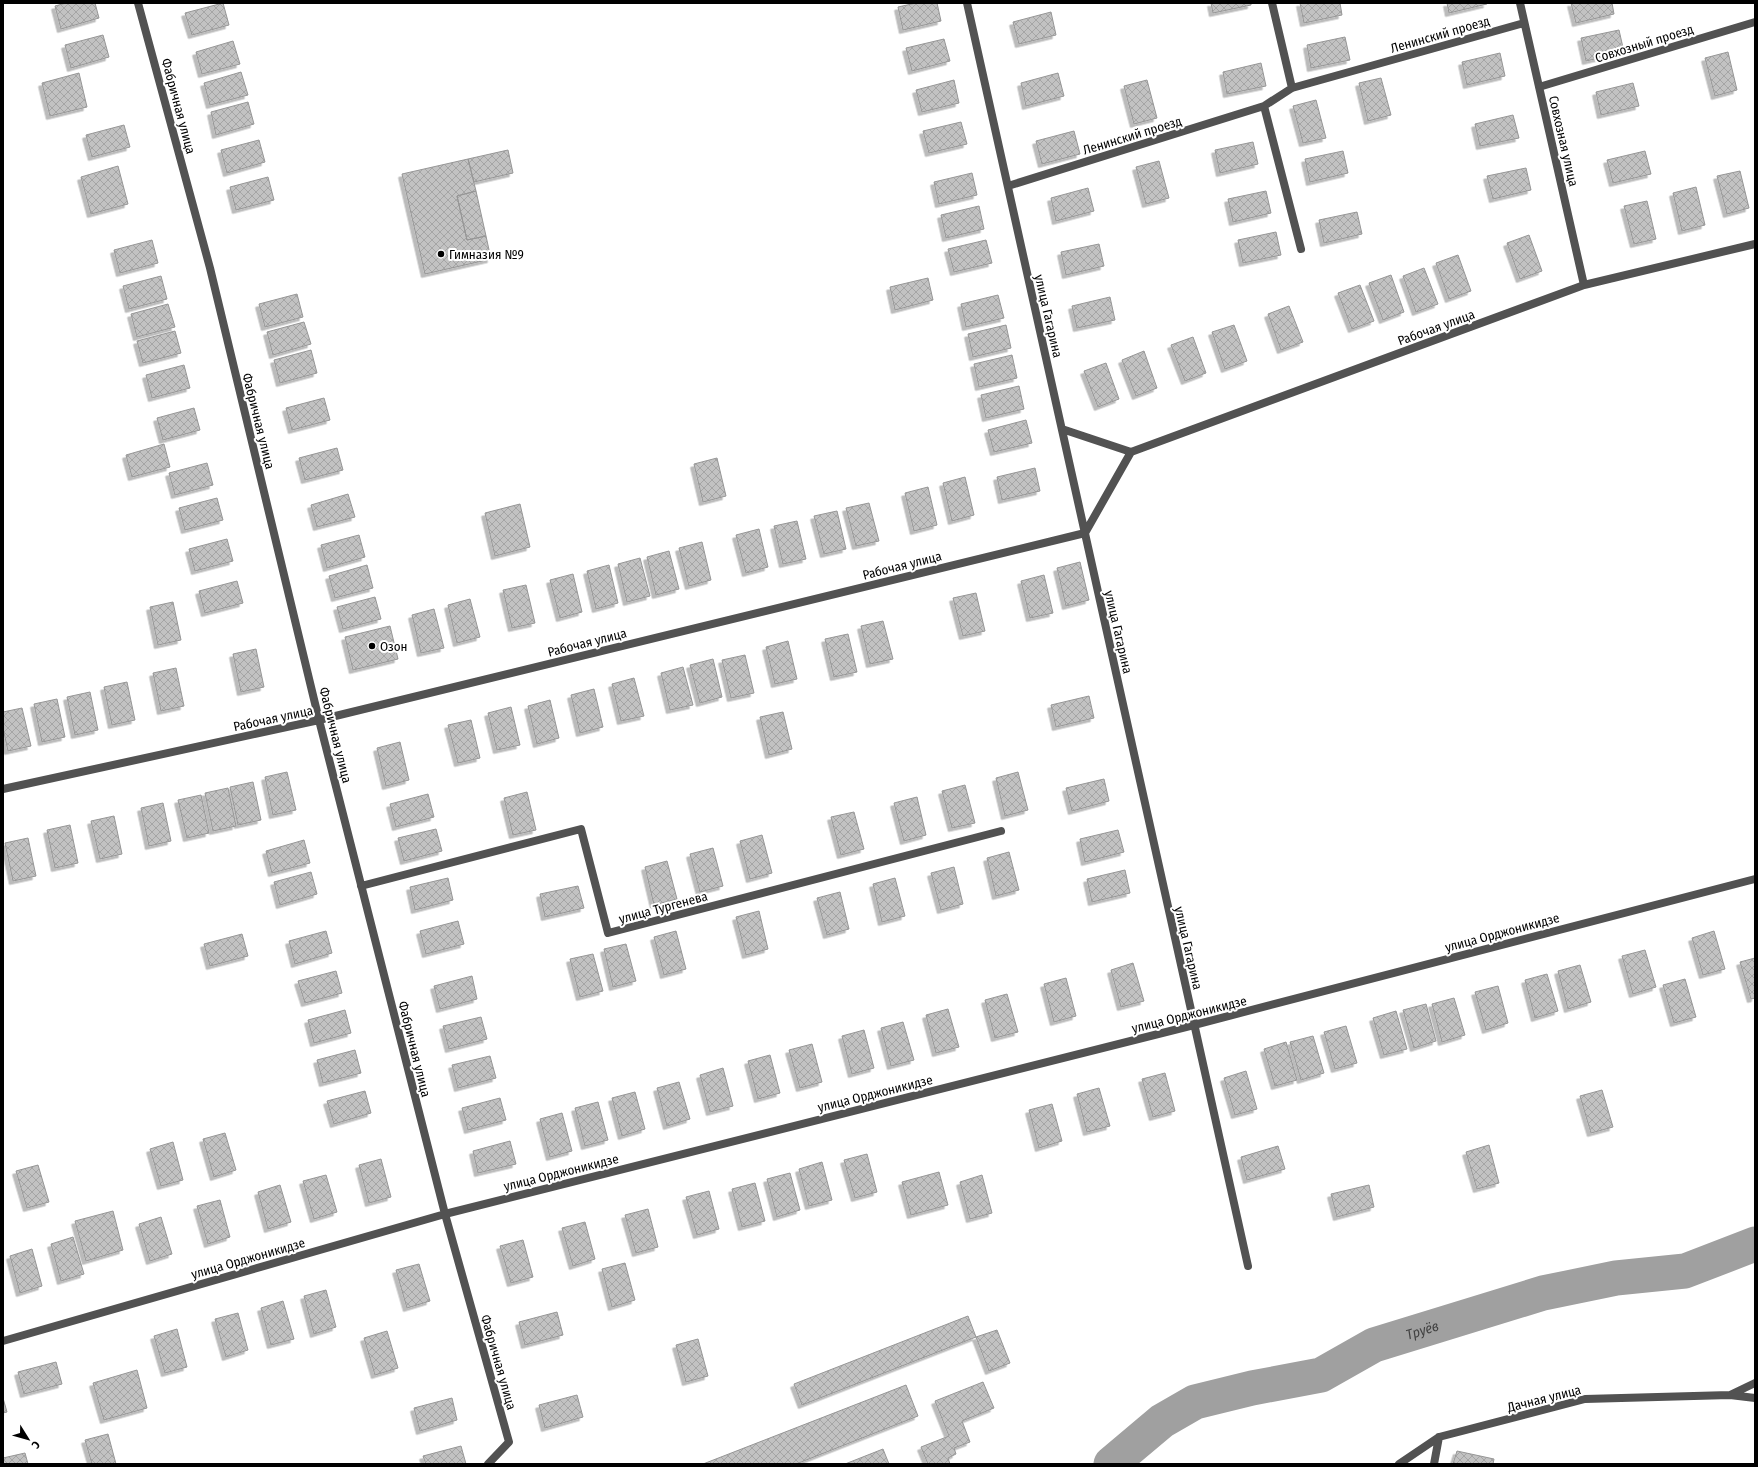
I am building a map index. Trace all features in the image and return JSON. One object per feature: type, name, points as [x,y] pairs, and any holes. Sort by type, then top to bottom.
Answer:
[{"type":"street","name":"Фабричная улица","points":[[138,3],[210,268],[319,720],[445,1214],[509,1442],[488,1464]]},
{"type":"street","name":"улица Гагарина","points":[[967,3],[1248,1266]]},
{"type":"street","points":[[1272,3],[1292,88]]},
{"type":"street","name":"Совхозная улица","points":[[1520,3],[1584,285]]},
{"type":"street","name":"Совхозный проезд","points":[[1539,87],[1755,22]]},
{"type":"street","name":"Ленинский проезд","points":[[1008,186],[1264,106],[1292,88],[1524,23]]},
{"type":"street","points":[[1264,106],[1301,249]]},
{"type":"street","name":"Рабочая улица","points":[[1131,452],[1584,285],[1755,244]]},
{"type":"street","points":[[1062,429],[1131,452],[1085,533]]},
{"type":"street","name":"Рабочая улица","points":[[3,790],[319,720],[1085,533]]},
{"type":"street","name":"улица Тургенева","points":[[361,886],[581,829],[608,933],[1001,831]]},
{"type":"street","name":"улица Орджоникидзе","points":[[3,1341],[445,1214],[1194,1025],[1755,879]]},
{"type":"street","name":"Дачная улица","points":[[1730,1395],[1755,1383]]},
{"type":"street","name":"Дачная улица","points":[[1398,1464],[1439,1437],[1585,1399],[1730,1395],[1755,1398]]},
{"type":"street","points":[[1434,1464],[1439,1437]]},
{"type":"building","points":[[66,3],[95,3],[99,18],[61,29],[55,6]]},
{"type":"building","points":[[223,3],[229,25],[192,35],[185,13]]},
{"type":"building","points":[[916,3],[937,3],[941,21],[903,30],[898,7]]},
{"type":"building","points":[[1211,3],[1251,3],[1251,5],[1213,13]]},
{"type":"building","points":[[1300,3],[1340,3],[1342,15],[1304,23]]},
{"type":"building","points":[[1447,3],[1487,3],[1487,4],[1449,13]]},
{"type":"building","points":[[1571,3],[1612,3],[1614,14],[1576,23]]},
{"type":"building","points":[[1051,12],[1056,35],[1019,44],[1013,22]]},
{"type":"building","points":[[1619,30],[1624,52],[1586,61],[1581,38]]},
{"type":"building","points":[[103,35],[109,57],[71,68],[65,45]]},
{"type":"building","points":[[1345,37],[1350,60],[1311,68],[1307,45]]},
{"type":"building","points":[[944,39],[950,61],[912,71],[906,48]]},
{"type":"building","points":[[233,41],[240,64],[202,74],[196,52]]},
{"type":"building","points":[[1728,52],[1737,90],[1715,96],[1705,58]]},
{"type":"building","points":[[1500,53],[1505,76],[1467,85],[1462,62]]},
{"type":"building","points":[[1261,63],[1266,86],[1227,94],[1223,72]]},
{"type":"building","points":[[241,72],[248,95],[210,105],[204,83]]},
{"type":"building","points":[[79,73],[87,107],[50,116],[42,83]]},
{"type":"building","points":[[1058,73],[1064,96],[1026,106],[1021,83]]},
{"type":"building","points":[[1381,78],[1391,115],[1368,121],[1359,83]]},
{"type":"building","points":[[954,80],[959,103],[922,112],[916,90]]},
{"type":"building","points":[[1147,80],[1157,118],[1134,124],[1124,86]]},
{"type":"building","points":[[1633,83],[1639,106],[1601,115],[1596,92]]},
{"type":"building","points":[[1316,100],[1326,138],[1303,143],[1293,106]]},
{"type":"building","points":[[248,102],[254,124],[216,135],[211,112]]},
{"type":"building","points":[[1513,115],[1519,138],[1480,146],[1475,124]]},
{"type":"building","points":[[961,122],[967,144],[929,153],[923,131]]},
{"type":"building","points":[[124,125],[130,147],[92,157],[86,135]]},
{"type":"building","points":[[1074,131],[1080,154],[1042,164],[1036,141]]},
{"type":"building","points":[[259,140],[265,162],[227,173],[221,150]]},
{"type":"building","points":[[1253,142],[1258,164],[1220,173],[1215,150]]},
{"type":"building","points":[[508,150],[513,173],[474,182],[468,159]]},
{"type":"building","points":[[1343,151],[1348,173],[1310,182],[1305,159]]},
{"type":"building","points":[[1645,151],[1651,174],[1613,183],[1607,160]]},
{"type":"building","points":[[468,159],[476,191],[457,196],[467,240],[486,236],[491,259],[425,274],[402,174]]},
{"type":"building","points":[[1159,161],[1169,198],[1146,204],[1136,167]]},
{"type":"building","points":[[118,166],[128,204],[91,214],[81,177]]},
{"type":"building","points":[[1526,168],[1531,190],[1493,199],[1487,176]]},
{"type":"building","points":[[1740,171],[1749,208],[1727,214],[1717,176]]},
{"type":"building","points":[[972,173],[977,195],[939,204],[934,182]]},
{"type":"building","points":[[268,177],[274,200],[236,210],[230,187]]},
{"type":"building","points":[[1696,187],[1705,225],[1682,231],[1673,193]]},
{"type":"building","points":[[1088,188],[1094,211],[1056,221],[1051,198]]},
{"type":"building","points":[[476,191],[486,236],[467,240],[457,196]]},
{"type":"building","points":[[1266,191],[1271,213],[1233,222],[1228,199]]},
{"type":"building","points":[[1647,201],[1656,239],[1634,244],[1624,206]]},
{"type":"building","points":[[979,206],[984,229],[946,238],[941,215]]},
{"type":"building","points":[[1357,212],[1362,234],[1324,243],[1319,220]]},
{"type":"building","points":[[1276,232],[1281,255],[1243,263],[1238,240]]},
{"type":"building","points":[[1529,235],[1542,271],[1520,279],[1507,243]]},
{"type":"building","points":[[152,240],[158,263],[120,273],[114,250]]},
{"type":"building","points":[[986,240],[992,263],[954,272],[948,249]]},
{"type":"building","points":[[1099,244],[1104,266],[1066,275],[1061,252]]},
{"type":"building","points":[[1458,255],[1471,291],[1449,299],[1436,263]]},
{"type":"building","points":[[1424,268],[1438,304],[1416,312],[1403,276]]},
{"type":"building","points":[[1391,275],[1404,312],[1383,320],[1369,283]]},
{"type":"building","points":[[161,276],[167,299],[129,309],[123,286]]},
{"type":"building","points":[[928,278],[933,300],[895,310],[890,287]]},
{"type":"building","points":[[1360,285],[1374,321],[1352,329],[1338,293]]},
{"type":"building","points":[[297,294],[303,317],[265,327],[259,304]]},
{"type":"building","points":[[998,295],[1004,318],[966,327],[961,304]]},
{"type":"building","points":[[1110,297],[1115,320],[1077,328],[1072,306]]},
{"type":"building","points":[[168,304],[175,327],[137,337],[131,314]]},
{"type":"building","points":[[1289,306],[1303,342],[1281,350],[1268,314]]},
{"type":"building","points":[[304,322],[311,344],[273,355],[267,332]]},
{"type":"building","points":[[1006,325],[1011,348],[973,357],[968,334]]},
{"type":"building","points":[[1234,325],[1247,361],[1225,369],[1212,332]]},
{"type":"building","points":[[175,331],[181,353],[143,363],[137,341]]},
{"type":"building","points":[[1193,337],[1206,373],[1185,381],[1171,345]]},
{"type":"building","points":[[311,350],[317,373],[280,383],[274,360]]},
{"type":"building","points":[[1144,351],[1157,388],[1136,396],[1122,360]]},
{"type":"building","points":[[1012,355],[1017,378],[979,387],[974,364]]},
{"type":"building","points":[[1106,363],[1119,399],[1098,407],[1084,371]]},
{"type":"building","points":[[184,365],[190,388],[152,398],[146,375]]},
{"type":"building","points":[[1019,386],[1024,409],[986,418],[981,395]]},
{"type":"building","points":[[324,398],[330,420],[292,430],[286,408]]},
{"type":"building","points":[[194,408],[200,430],[163,440],[157,418]]},
{"type":"building","points":[[1026,420],[1032,443],[994,452],[988,430]]},
{"type":"building","points":[[164,444],[170,467],[132,477],[126,455]]},
{"type":"building","points":[[337,448],[343,470],[305,480],[299,458]]},
{"type":"building","points":[[717,458],[726,496],[703,502],[694,464]]},
{"type":"building","points":[[207,463],[213,485],[175,495],[169,473]]},
{"type":"building","points":[[1035,468],[1040,491],[1002,500],[997,477]]},
{"type":"building","points":[[965,477],[974,515],[952,521],[943,483]]},
{"type":"building","points":[[928,487],[937,525],[914,531],[905,493]]},
{"type":"building","points":[[348,494],[355,517],[317,527],[311,505]]},
{"type":"building","points":[[217,498],[223,520],[185,530],[179,508]]},
{"type":"building","points":[[869,503],[879,541],[856,546],[846,508]]},
{"type":"building","points":[[520,504],[530,547],[495,556],[485,513]]},
{"type":"building","points":[[837,511],[846,549],[824,554],[814,516]]},
{"type":"building","points":[[797,521],[806,559],[783,564],[774,526]]},
{"type":"building","points":[[759,529],[768,567],[746,573],[736,535]]},
{"type":"building","points":[[359,535],[365,557],[327,568],[321,545]]},
{"type":"building","points":[[227,539],[233,561],[195,571],[189,549]]},
{"type":"building","points":[[702,542],[711,580],[689,586],[679,548]]},
{"type":"building","points":[[669,551],[679,589],[656,595],[647,557]]},
{"type":"building","points":[[640,558],[650,596],[627,602],[618,564]]},
{"type":"building","points":[[1080,562],[1089,600],[1066,606],[1057,568]]},
{"type":"building","points":[[367,565],[373,588],[335,598],[329,576]]},
{"type":"building","points":[[609,565],[618,603],[596,609],[587,571]]},
{"type":"building","points":[[573,574],[582,612],[560,618],[550,580]]},
{"type":"building","points":[[1044,575],[1053,613],[1030,618],[1021,581]]},
{"type":"building","points":[[237,581],[243,603],[205,613],[199,591]]},
{"type":"building","points":[[526,585],[535,623],[512,628],[503,590]]},
{"type":"building","points":[[976,593],[985,631],[963,636],[953,598]]},
{"type":"building","points":[[375,597],[381,619],[343,629],[337,607]]},
{"type":"building","points":[[470,599],[480,637],[457,643],[448,605]]},
{"type":"building","points":[[173,602],[181,640],[158,645],[150,607]]},
{"type":"building","points":[[434,609],[444,648],[421,653],[412,615]]},
{"type":"building","points":[[883,621],[893,659],[870,664],[861,626]]},
{"type":"building","points":[[390,626],[398,659],[353,670],[345,637]]},
{"type":"building","points":[[848,634],[857,672],[834,677],[825,639]]},
{"type":"building","points":[[788,641],[797,679],[775,684],[766,647]]},
{"type":"building","points":[[256,649],[264,687],[241,692],[233,654]]},
{"type":"building","points":[[745,655],[754,693],[731,698],[722,660]]},
{"type":"building","points":[[713,659],[722,697],[700,703],[690,665]]},
{"type":"building","points":[[683,667],[693,705],[670,710],[661,673]]},
{"type":"building","points":[[176,668],[184,706],[161,711],[153,673]]},
{"type":"building","points":[[634,678],[644,716],[621,721],[612,684]]},
{"type":"building","points":[[127,682],[135,720],[112,725],[104,687]]},
{"type":"building","points":[[594,689],[603,727],[580,733],[571,695]]},
{"type":"building","points":[[90,692],[98,730],[75,735],[67,697]]},
{"type":"building","points":[[1089,696],[1094,718],[1056,727],[1051,705]]},
{"type":"building","points":[[57,699],[65,737],[42,742],[34,704]]},
{"type":"building","points":[[550,700],[559,738],[537,744],[528,706]]},
{"type":"building","points":[[511,707],[520,745],[497,750],[488,713]]},
{"type":"building","points":[[22,708],[31,746],[8,751],[3,728],[3,712]]},
{"type":"building","points":[[783,712],[792,749],[769,755],[760,717]]},
{"type":"building","points":[[471,720],[480,758],[458,763],[448,725]]},
{"type":"building","points":[[400,742],[409,780],[386,786],[377,748]]},
{"type":"building","points":[[287,772],[296,810],[273,815],[265,777]]},
{"type":"building","points":[[1018,772],[1028,810],[1005,816],[996,778]]},
{"type":"building","points":[[1104,779],[1109,801],[1072,811],[1066,788]]},
{"type":"building","points":[[253,782],[261,820],[238,825],[230,787]]},
{"type":"building","points":[[965,785],[975,823],[952,828],[942,791]]},
{"type":"building","points":[[228,788],[236,826],[213,831],[205,793]]},
{"type":"building","points":[[527,792],[536,830],[513,835],[504,798]]},
{"type":"building","points":[[428,794],[434,817],[396,827],[390,804]]},
{"type":"building","points":[[201,795],[209,833],[187,838],[178,800]]},
{"type":"building","points":[[917,797],[926,835],[904,841],[894,803]]},
{"type":"building","points":[[163,803],[171,841],[149,846],[141,808]]},
{"type":"building","points":[[854,812],[864,849],[841,855],[831,817]]},
{"type":"building","points":[[114,816],[122,854],[100,859],[91,821]]},
{"type":"building","points":[[70,825],[78,863],[55,868],[47,830]]},
{"type":"building","points":[[436,829],[442,851],[404,861],[398,838]]},
{"type":"building","points":[[1118,830],[1124,852],[1085,862],[1080,839]]},
{"type":"building","points":[[762,835],[772,873],[750,879],[740,841]]},
{"type":"building","points":[[28,838],[36,876],[13,881],[5,843]]},
{"type":"building","points":[[304,840],[310,863],[272,873],[266,851]]},
{"type":"building","points":[[713,848],[723,886],[700,892],[690,854]]},
{"type":"building","points":[[1009,852],[1019,890],[996,896],[987,858]]},
{"type":"building","points":[[667,861],[677,899],[654,905],[645,867]]},
{"type":"building","points":[[954,867],[963,904],[941,910],[931,873]]},
{"type":"building","points":[[1125,870],[1130,893],[1092,902],[1087,879]]},
{"type":"building","points":[[311,872],[317,894],[280,905],[274,882]]},
{"type":"building","points":[[448,878],[453,900],[415,910],[410,887]]},
{"type":"building","points":[[895,878],[905,916],[882,922],[873,884]]},
{"type":"building","points":[[578,886],[584,908],[545,917],[540,894]]},
{"type":"building","points":[[840,892],[849,929],[827,935],[817,898]]},
{"type":"building","points":[[759,911],[768,949],[746,955],[736,917]]},
{"type":"building","points":[[458,921],[464,944],[426,954],[420,931]]},
{"type":"building","points":[[326,931],[332,953],[295,964],[289,941]]},
{"type":"building","points":[[676,931],[686,969],[664,975],[654,937]]},
{"type":"building","points":[[1714,931],[1725,969],[1703,975],[1692,938]]},
{"type":"building","points":[[242,934],[248,956],[210,966],[204,944]]},
{"type":"building","points":[[626,944],[636,981],[613,987],[604,949]]},
{"type":"building","points":[[1645,950],[1656,987],[1633,994],[1622,956]]},
{"type":"building","points":[[593,954],[603,991],[580,997],[570,959]]},
{"type":"building","points":[[1755,958],[1755,998],[1751,999],[1740,962]]},
{"type":"building","points":[[1133,963],[1144,1001],[1121,1007],[1111,970]]},
{"type":"building","points":[[1580,965],[1591,1002],[1568,1009],[1558,971]]},
{"type":"building","points":[[336,971],[342,993],[305,1003],[298,981]]},
{"type":"building","points":[[1547,974],[1558,1011],[1535,1018],[1525,980]]},
{"type":"building","points":[[472,976],[477,999],[440,1009],[434,986]]},
{"type":"building","points":[[1066,978],[1076,1016],[1054,1022],[1044,984]]},
{"type":"building","points":[[1685,979],[1696,1017],[1674,1023],[1663,985]]},
{"type":"building","points":[[1498,986],[1508,1023],[1486,1030],[1475,992]]},
{"type":"building","points":[[1007,994],[1018,1032],[995,1038],[985,1000]]},
{"type":"building","points":[[1454,998],[1465,1035],[1442,1042],[1432,1004]]},
{"type":"building","points":[[1426,1004],[1436,1041],[1414,1048],[1403,1010]]},
{"type":"building","points":[[948,1009],[959,1047],[936,1053],[926,1015]]},
{"type":"building","points":[[345,1010],[351,1033],[314,1043],[308,1020]]},
{"type":"building","points":[[1396,1011],[1407,1049],[1384,1055],[1373,1018]]},
{"type":"building","points":[[481,1017],[487,1039],[449,1049],[443,1026]]},
{"type":"building","points":[[903,1022],[914,1060],[891,1066],[881,1028]]},
{"type":"building","points":[[1346,1026],[1357,1063],[1335,1069],[1324,1032]]},
{"type":"building","points":[[864,1030],[874,1068],[852,1074],[842,1036]]},
{"type":"building","points":[[1313,1036],[1324,1073],[1301,1080],[1290,1042]]},
{"type":"building","points":[[1286,1042],[1297,1080],[1275,1086],[1264,1049]]},
{"type":"building","points":[[812,1044],[822,1082],[800,1088],[789,1050]]},
{"type":"building","points":[[355,1050],[361,1073],[323,1083],[317,1060]]},
{"type":"building","points":[[770,1055],[780,1093],[758,1099],[748,1061]]},
{"type":"building","points":[[490,1056],[496,1078],[458,1088],[452,1065]]},
{"type":"building","points":[[723,1068],[733,1106],[710,1112],[700,1075]]},
{"type":"building","points":[[1246,1071],[1257,1109],[1235,1115],[1224,1078]]},
{"type":"building","points":[[1165,1073],[1175,1111],[1153,1117],[1142,1079]]},
{"type":"building","points":[[679,1082],[690,1119],[667,1126],[657,1088]]},
{"type":"building","points":[[1099,1088],[1110,1126],[1087,1132],[1077,1094]]},
{"type":"building","points":[[1602,1090],[1613,1127],[1591,1133],[1580,1096]]},
{"type":"building","points":[[365,1091],[371,1113],[334,1124],[327,1101]]},
{"type":"building","points":[[635,1092],[645,1129],[622,1136],[612,1098]]},
{"type":"building","points":[[500,1098],[506,1120],[468,1130],[462,1108]]},
{"type":"building","points":[[598,1102],[608,1140],[585,1146],[575,1108]]},
{"type":"building","points":[[1052,1104],[1062,1141],[1039,1148],[1029,1110]]},
{"type":"building","points":[[562,1113],[572,1151],[550,1157],[540,1119]]},
{"type":"building","points":[[225,1133],[236,1170],[214,1177],[203,1139]]},
{"type":"building","points":[[510,1141],[516,1164],[478,1173],[473,1151]]},
{"type":"building","points":[[173,1142],[183,1180],[161,1186],[150,1149]]},
{"type":"building","points":[[1489,1145],[1499,1183],[1477,1189],[1466,1152]]},
{"type":"building","points":[[1278,1146],[1285,1169],[1247,1180],[1241,1157]]},
{"type":"building","points":[[867,1154],[877,1192],[855,1198],[844,1160]]},
{"type":"building","points":[[381,1159],[391,1197],[369,1203],[359,1165]]},
{"type":"building","points":[[822,1162],[832,1200],[809,1206],[799,1169]]},
{"type":"building","points":[[38,1165],[49,1202],[27,1208],[16,1171]]},
{"type":"building","points":[[939,1172],[948,1205],[911,1215],[902,1182]]},
{"type":"building","points":[[790,1173],[800,1210],[777,1217],[767,1179]]},
{"type":"building","points":[[326,1175],[337,1212],[314,1219],[303,1181]]},
{"type":"building","points":[[982,1175],[992,1213],[970,1219],[960,1182]]},
{"type":"building","points":[[755,1183],[765,1221],[742,1227],[732,1189]]},
{"type":"building","points":[[280,1185],[291,1222],[268,1229],[258,1192]]},
{"type":"building","points":[[1369,1185],[1374,1207],[1337,1217],[1331,1194]]},
{"type":"building","points":[[709,1191],[719,1229],[697,1235],[686,1197]]},
{"type":"building","points":[[220,1200],[230,1237],[208,1244],[197,1206]]},
{"type":"building","points":[[648,1209],[658,1247],[636,1253],[625,1215]]},
{"type":"building","points":[[113,1211],[123,1250],[86,1261],[75,1221]]},
{"type":"building","points":[[161,1217],[172,1254],[150,1261],[139,1224]]},
{"type":"building","points":[[585,1222],[595,1259],[573,1266],[562,1228]]},
{"type":"building","points":[[73,1237],[84,1274],[61,1281],[51,1244]]},
{"type":"building","points":[[523,1240],[533,1277],[511,1283],[500,1246]]},
{"type":"building","points":[[32,1249],[42,1286],[20,1293],[10,1256]]},
{"type":"building","points":[[625,1263],[635,1300],[612,1307],[602,1269]]},
{"type":"building","points":[[419,1264],[430,1301],[407,1308],[396,1270]]},
{"type":"building","points":[[326,1290],[336,1327],[314,1334],[304,1296]]},
{"type":"building","points":[[283,1301],[294,1339],[271,1345],[261,1308]]},
{"type":"building","points":[[557,1312],[563,1335],[525,1345],[519,1322]]},
{"type":"building","points":[[238,1313],[248,1350],[226,1357],[215,1319]]},
{"type":"building","points":[[968,1316],[976,1337],[802,1405],[794,1384]]},
{"type":"building","points":[[177,1329],[187,1367],[165,1373],[154,1336]]},
{"type":"building","points":[[997,1330],[1010,1363],[989,1371],[976,1337]]},
{"type":"building","points":[[387,1331],[398,1368],[375,1375],[364,1338]]},
{"type":"building","points":[[698,1339],[708,1376],[686,1382],[676,1345]]},
{"type":"building","points":[[56,1362],[62,1384],[24,1394],[18,1372]]},
{"type":"building","points":[[137,1370],[147,1408],[104,1420],[93,1383]]},
{"type":"building","points":[[983,1382],[994,1408],[962,1421],[970,1442],[954,1448],[956,1454],[948,1458],[950,1464],[928,1464],[921,1447],[949,1436],[935,1401]]},
{"type":"building","points":[[906,1385],[918,1416],[796,1464],[703,1464]]},
{"type":"building","points":[[577,1395],[583,1417],[545,1428],[539,1405]]},
{"type":"building","points":[[3,1398],[7,1412],[3,1413]]},
{"type":"building","points":[[452,1398],[457,1420],[420,1431],[414,1408]]},
{"type":"building","points":[[108,1434],[116,1464],[92,1464],[85,1440]]},
{"type":"building","points":[[461,1446],[466,1464],[426,1464],[423,1456]]},
{"type":"building","points":[[883,1449],[889,1464],[845,1464]]},
{"type":"building","points":[[1457,1451],[1494,1459],[1493,1464],[1453,1464]]},
{"type":"building","points":[[25,1453],[28,1464],[3,1464],[3,1458]]},
{"type":"waterway","name":"Труёв","points":[[1111,1464],[1162,1421],[1195,1402],[1252,1388],[1321,1375],[1374,1345],[1543,1293],[1616,1278],[1685,1271],[1755,1244]]},
{"type":"place","name":"Гимназия №9","points":[[441,254]]},
{"type":"place","name":"Озон","points":[[372,646]]}]
